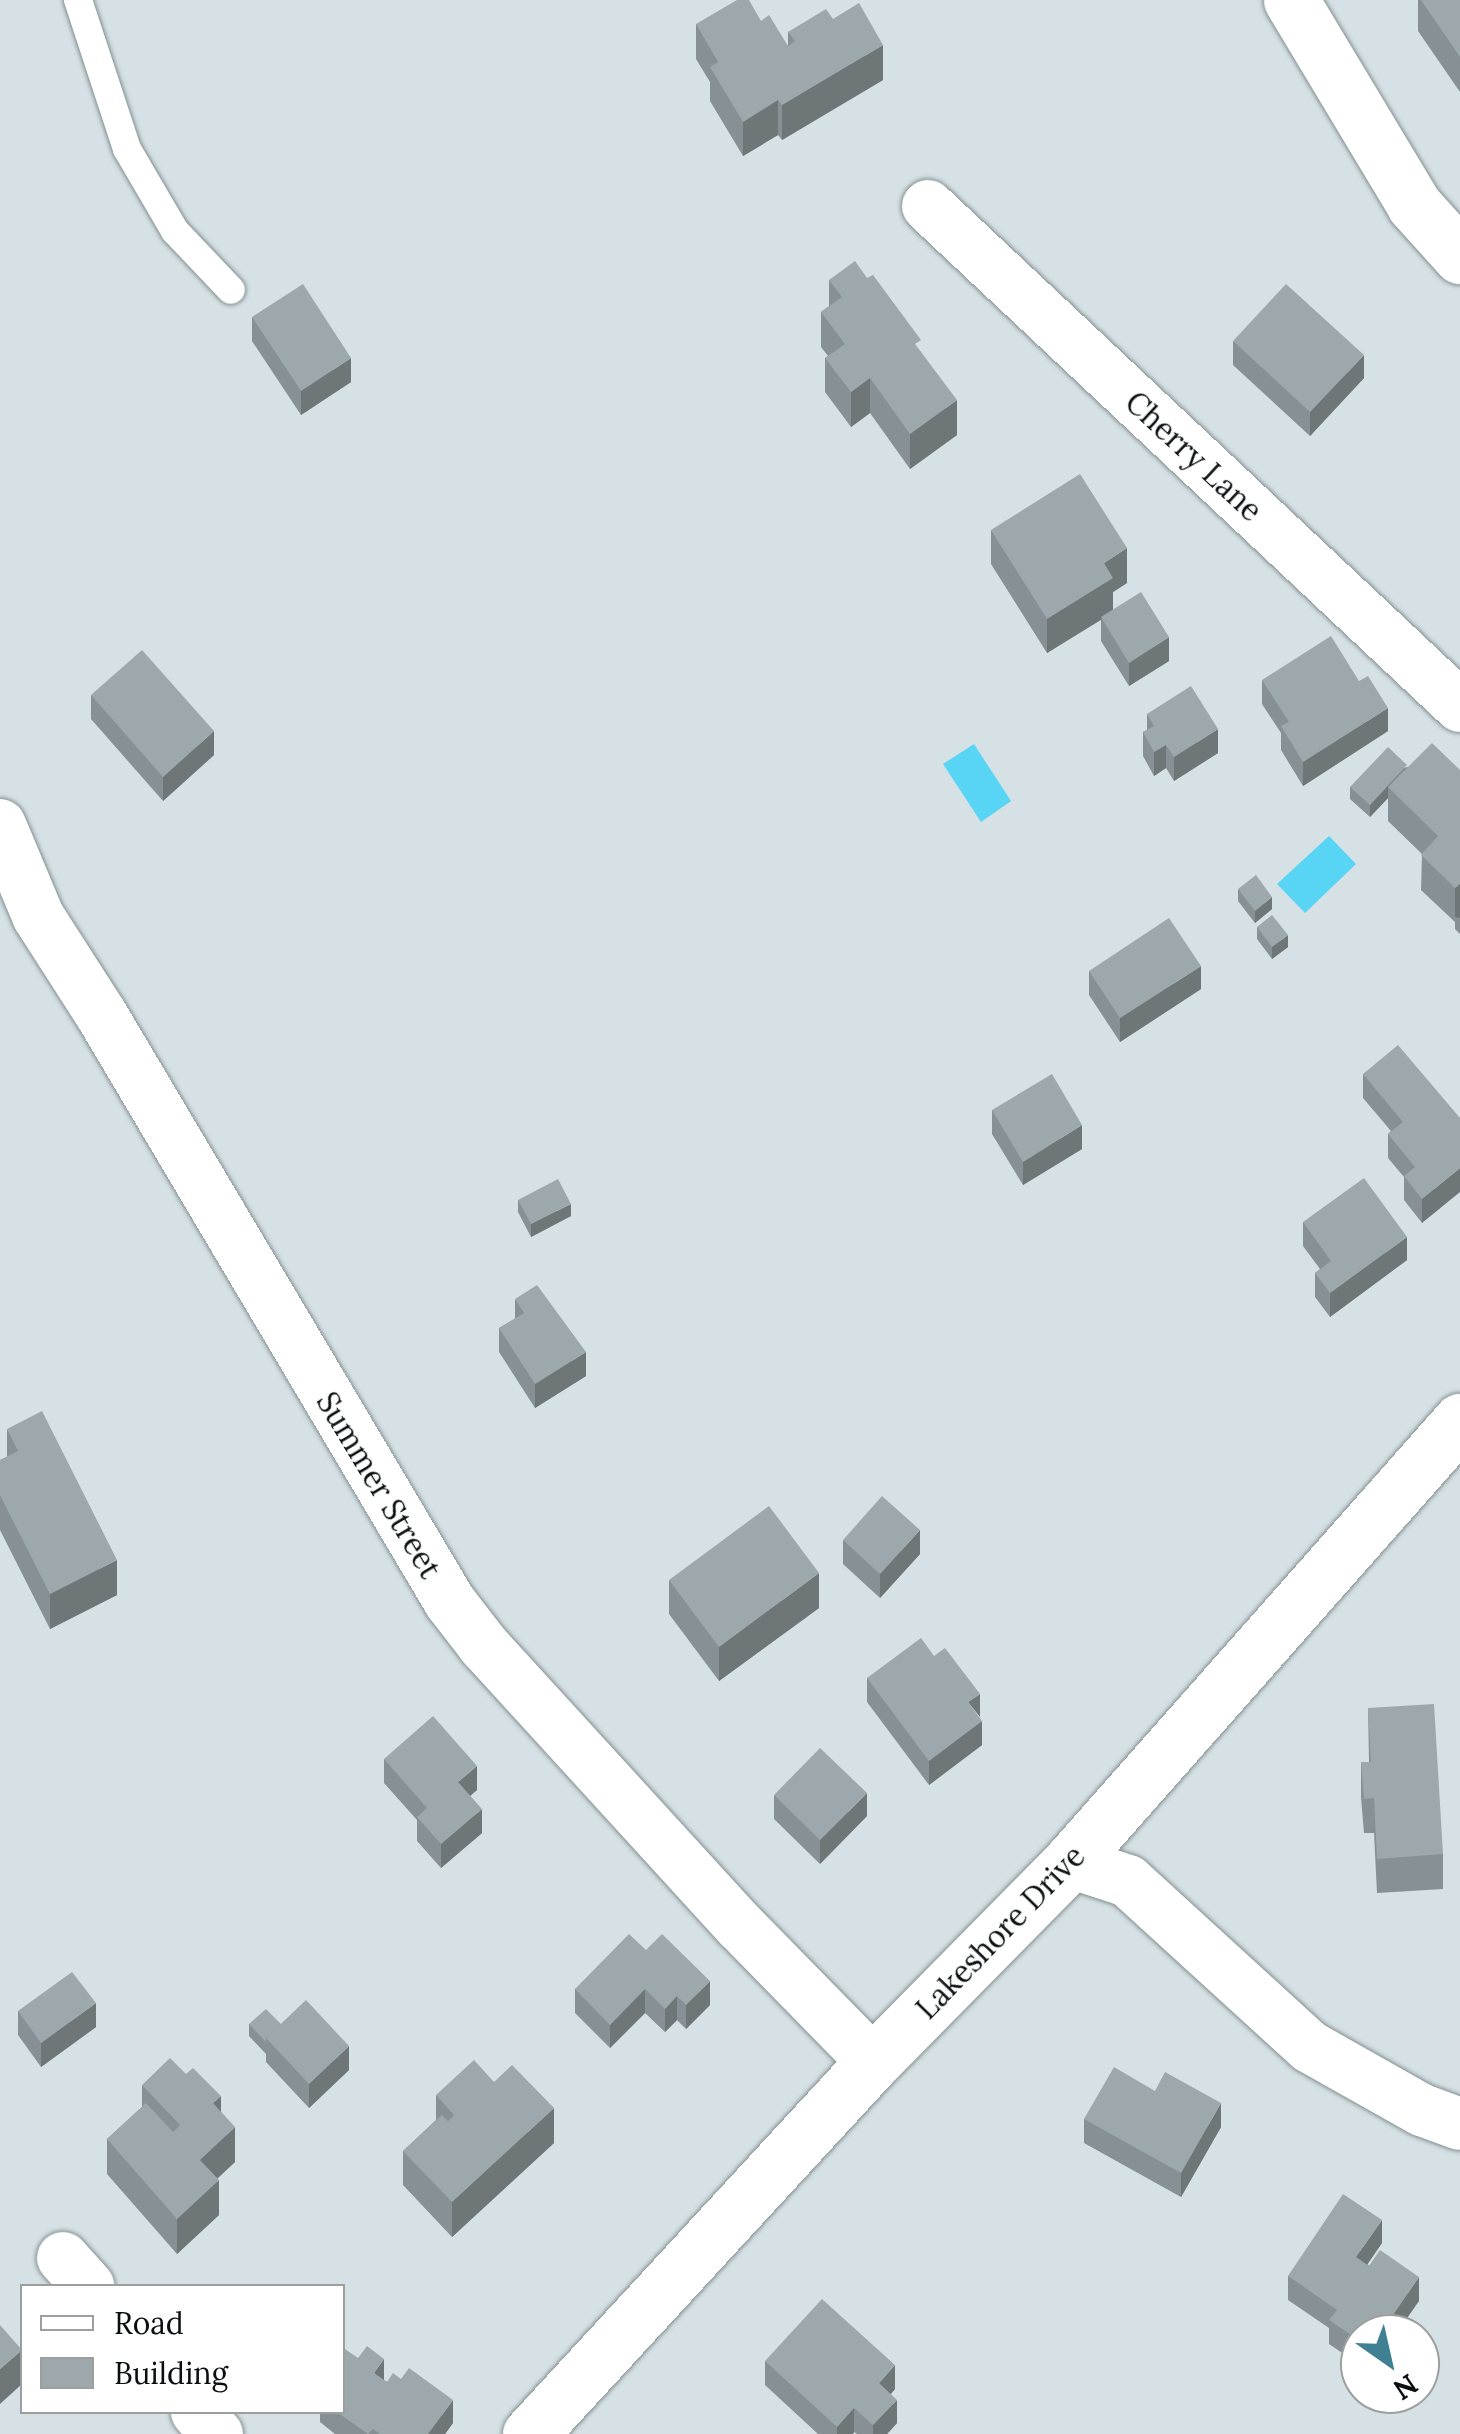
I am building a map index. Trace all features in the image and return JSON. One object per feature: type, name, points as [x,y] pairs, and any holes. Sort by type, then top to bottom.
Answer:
[{"type":"street","points":[[1292,0],[1414,205],[1460,256]]},
{"type":"street","name":"Cherry Lane","points":[[928,206],[1460,706]]},
{"type":"street","name":"Summer Street","points":[[0,825],[38,916],[101,1014],[450,1602],[484,1646],[739,1926],[873,2062]]},
{"type":"street","name":"Lakeshore Drive","points":[[530,2434],[873,2062],[1070,1862],[1460,1421]]},
{"type":"street","points":[[1070,1862],[1128,1881],[1310,2047],[1422,2110],[1460,2124]]},
{"type":"street","points":[[199,2414],[216,2434]]},
{"type":"lane","points":[[78,0],[135,164],[174,231],[231,290]]},
{"type":"water","points":[[974,744],[1011,801],[981,822],[943,764]]},
{"type":"water","points":[[1329,836],[1356,864],[1305,913],[1277,884]]},
{"type":"building","points":[[737,0],[749,0],[761,21],[769,15],[788,46],[795,41],[788,32],[826,9],[833,19],[859,3],[883,45],[782,105],[778,100],[743,122],[710,67],[718,62],[696,24]]},
{"type":"building","points":[[1421,0],[1460,0],[1460,57]]},
{"type":"building","points":[[855,261],[867,278],[873,275],[921,340],[915,344],[957,400],[910,434],[870,378],[851,392],[825,358],[845,344],[821,312],[842,297],[829,280]]},
{"type":"building","points":[[303,284],[351,358],[301,391],[252,317]]},
{"type":"building","points":[[1286,284],[1364,355],[1310,412],[1233,341]]},
{"type":"building","points":[[1080,474],[1127,548],[1104,563],[1113,578],[1047,619],[991,530]]},
{"type":"building","points":[[1141,592],[1169,637],[1129,663],[1101,617]]},
{"type":"building","points":[[1331,636],[1359,681],[1368,676],[1388,708],[1303,762],[1281,726],[1289,722],[1262,680]]},
{"type":"building","points":[[142,650],[214,731],[163,777],[91,695]]},
{"type":"building","points":[[1191,686],[1218,729],[1174,757],[1166,745],[1154,752],[1143,732],[1154,726],[1147,714]]},
{"type":"building","points":[[1432,743],[1460,770],[1460,884],[1455,888],[1421,855],[1438,836],[1388,787]]},
{"type":"building","points":[[1388,747],[1407,765],[1370,805],[1350,787]]},
{"type":"building","points":[[1256,875],[1272,897],[1255,911],[1238,889]]},
{"type":"building","points":[[1272,915],[1288,935],[1272,947],[1257,927]]},
{"type":"building","points":[[1169,918],[1201,966],[1120,1018],[1089,971]]},
{"type":"building","points":[[1398,1045],[1460,1118],[1460,1168],[1422,1199],[1404,1176],[1415,1167],[1388,1134],[1403,1122],[1363,1074]]},
{"type":"building","points":[[1052,1074],[1082,1125],[1023,1162],[992,1110]]},
{"type":"building","points":[[1364,1178],[1407,1237],[1330,1293],[1315,1273],[1331,1261],[1303,1222]]},
{"type":"building","points":[[558,1179],[571,1204],[531,1224],[518,1200]]},
{"type":"building","points":[[537,1285],[586,1352],[535,1384],[499,1328],[524,1313],[515,1299]]},
{"type":"building","points":[[42,1411],[117,1560],[50,1594],[0,1495],[0,1460],[18,1451],[7,1429]]},
{"type":"building","points":[[882,1496],[920,1530],[880,1574],[843,1540]]},
{"type":"building","points":[[769,1506],[819,1573],[719,1647],[669,1580]]},
{"type":"building","points":[[921,1638],[934,1656],[945,1648],[980,1694],[968,1702],[982,1721],[929,1761],[867,1678]]},
{"type":"building","points":[[1434,1704],[1443,1854],[1377,1859],[1374,1798],[1364,1799],[1361,1762],[1371,1762],[1368,1708]]},
{"type":"building","points":[[433,1716],[477,1766],[458,1782],[482,1809],[441,1844],[417,1817],[427,1808],[384,1759]]},
{"type":"building","points":[[820,1748],[867,1793],[820,1840],[774,1795]]},
{"type":"building","points":[[629,1934],[646,1950],[662,1934],[710,1981],[686,2005],[677,1996],[665,2009],[645,1989],[610,2025],[575,1989]]},
{"type":"building","points":[[72,1972],[96,2003],[41,2043],[18,2011]]},
{"type":"building","points":[[306,2000],[349,2046],[309,2084],[266,2038]]},
{"type":"building","points":[[266,2009],[281,2024],[266,2042],[249,2024]]},
{"type":"building","points":[[170,2058],[186,2074],[193,2068],[221,2096],[213,2103],[235,2127],[200,2160],[219,2180],[177,2219],[107,2139],[146,2103],[173,2132],[180,2125],[142,2085]]},
{"type":"building","points":[[474,2060],[494,2082],[512,2065],[554,2108],[452,2202],[403,2151],[442,2115],[448,2121],[454,2115],[436,2095]]},
{"type":"building","points":[[1114,2067],[1155,2091],[1165,2072],[1221,2103],[1181,2173],[1084,2119]]},
{"type":"building","points":[[1343,2194],[1382,2220],[1356,2257],[1369,2266],[1380,2250],[1419,2277],[1394,2314],[1340,2314],[1340,2327],[1329,2320],[1337,2310],[1288,2276]]},
{"type":"building","points":[[822,2299],[895,2365],[879,2383],[897,2400],[873,2425],[854,2408],[837,2427],[765,2361]]},
{"type":"building","points":[[0,2325],[20,2352],[0,2369]]},
{"type":"building","points":[[367,2346],[384,2359],[374,2373],[387,2382],[393,2373],[401,2379],[409,2368],[453,2400],[428,2434],[380,2434],[373,2429],[368,2434],[340,2414],[345,2414],[345,2349],[358,2358]]}]
